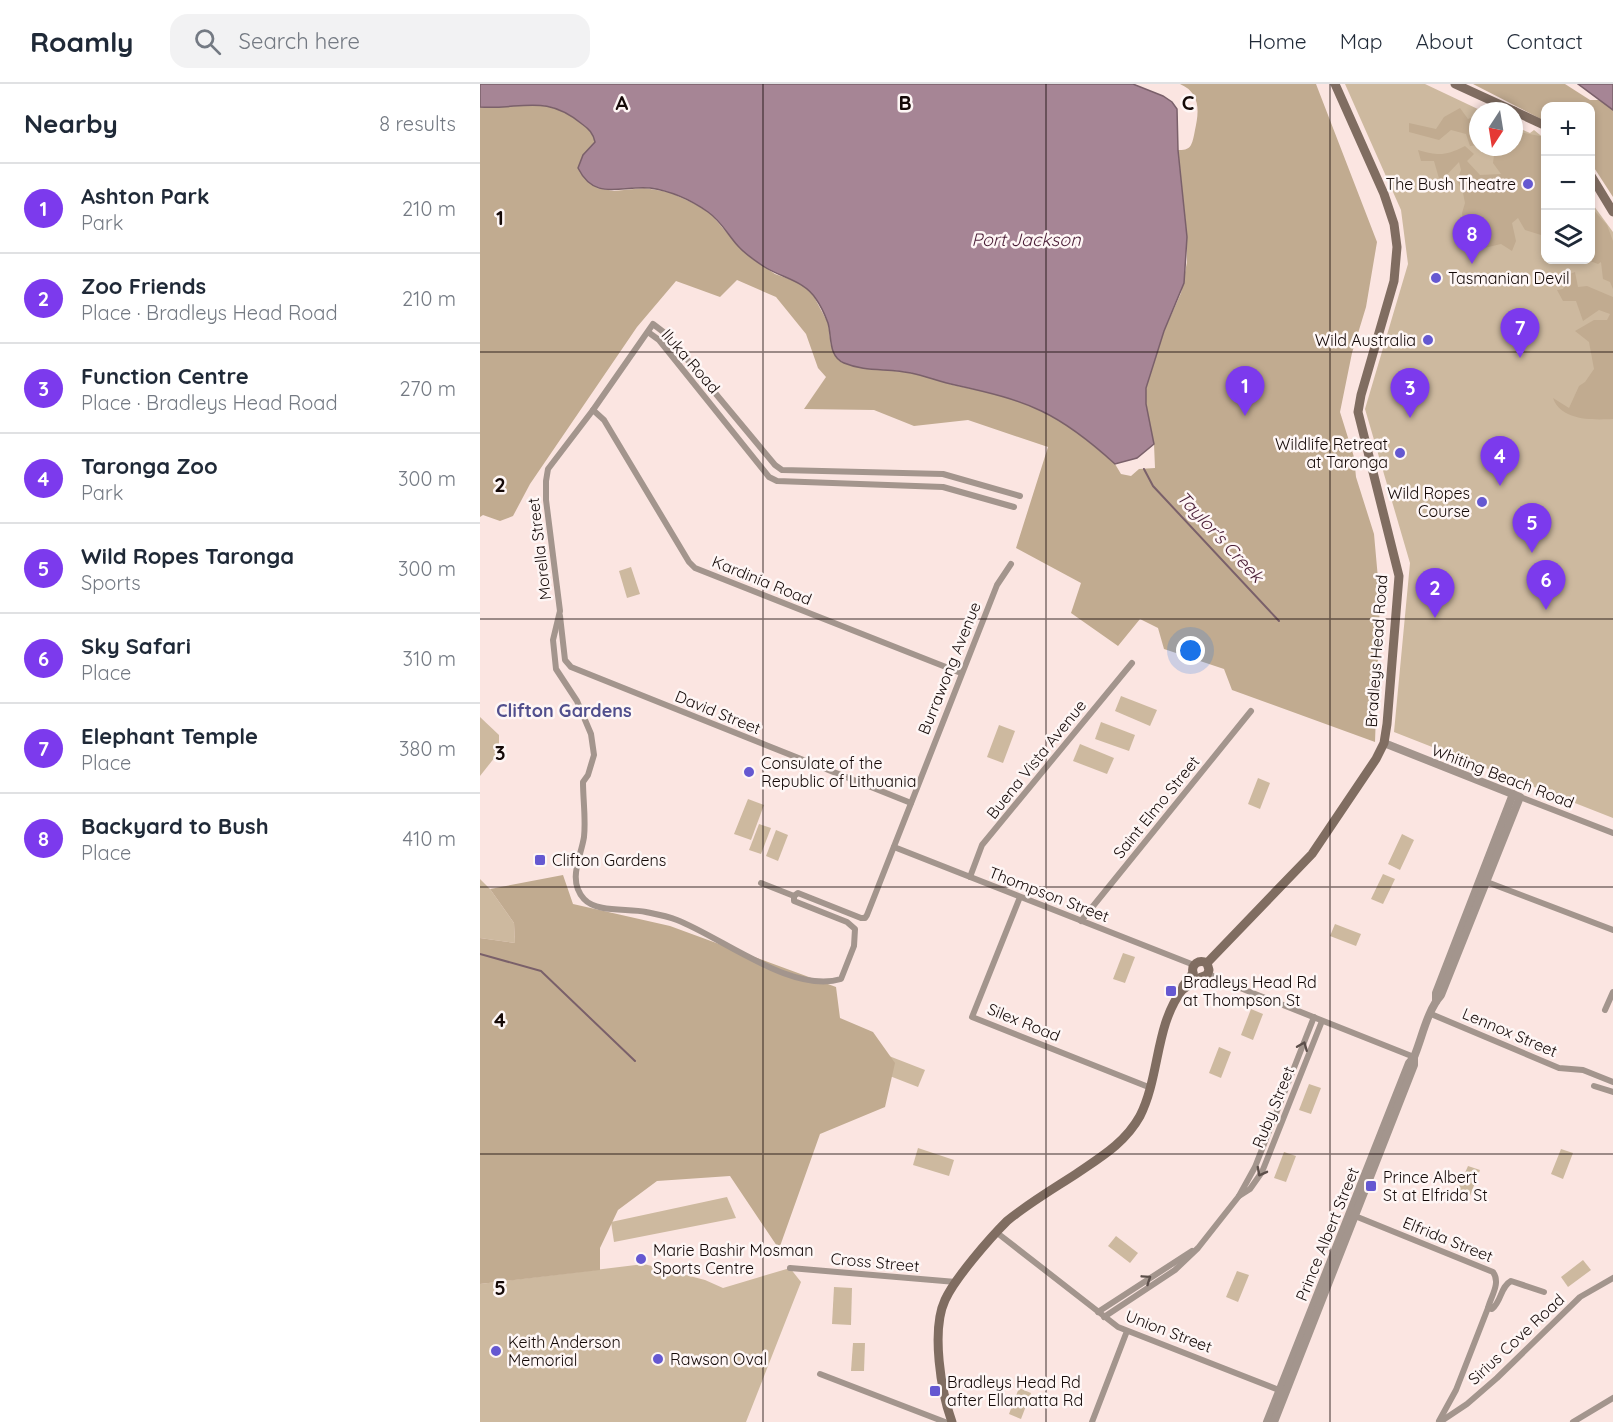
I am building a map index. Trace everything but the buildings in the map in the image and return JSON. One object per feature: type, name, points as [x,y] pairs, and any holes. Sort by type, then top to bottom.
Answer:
[{"type":"main road","name":"Bradleys Head Road","points":[[952,1422],[942,1385],[939,1325],[944,1303],[957,1282],[996,1232],[1015,1215],[1120,1142],[1131,1130],[1151,1088],[1170,1010],[1182,990],[1312,854],[1376,759],[1384,743],[1388,724],[1399,576],[1358,412],[1394,281],[1397,247],[1394,224],[1384,194],[1335,84]]},
{"type":"main road","points":[[1455,84],[1494,102]]},
{"type":"main road","points":[[1523,115],[1541,124]]},
{"type":"main road","points":[[1595,182],[1613,212]]},
{"type":"street","name":"Iluka Road","points":[[1014,507],[943,487],[777,481],[769,477],[659,340],[648,332],[654,324],[666,334],[775,465],[782,470],[943,474],[1020,496]]},
{"type":"street","name":"Morella Street","points":[[648,332],[546,476],[546,500],[560,610],[553,640],[556,669],[577,701],[589,729],[594,755],[588,775],[583,782],[584,837],[576,866],[577,886],[583,898],[593,905],[645,912],[674,919],[776,970],[802,980],[830,982],[842,979],[854,946],[855,928],[847,922],[794,901],[794,896]]},
{"type":"street","name":"Kardinia Road","points":[[593,410],[604,420],[689,562],[696,568],[961,673]]},
{"type":"street","name":"Burrawong Avenue","points":[[794,896],[798,893],[865,918],[997,585],[1011,564]]},
{"type":"street","name":"David Street","points":[[560,610],[565,660],[571,667],[910,803]]},
{"type":"street","name":"Buena Vista Avenue","points":[[970,878],[982,845],[1132,663]]},
{"type":"street","name":"Saint Elmo Street","points":[[1081,921],[1251,711]]},
{"type":"street","name":"Whiting Beach Road","points":[[1384,743],[1613,834]]},
{"type":"street","name":"Prince Albert Street","points":[[1274,1422],[1283,1391],[1409,1063],[1414,1057],[1436,1001],[1441,995],[1487,882],[1517,796]]},
{"type":"street","name":"Prince Albert Street","points":[[1436,1001],[1436,993],[1517,796]]},
{"type":"street","name":"Thompson Street","points":[[894,847],[1414,1057]]},
{"type":"street","points":[[1487,882],[1613,930]]},
{"type":"street","points":[[760,883],[794,896]]},
{"type":"street","name":"Silex Road","points":[[1020,897],[972,1017],[1151,1088]]},
{"type":"street","points":[[1605,1010],[1613,992]]},
{"type":"street","name":"Lennox Street","points":[[1431,1014],[1559,1068],[1583,1070],[1613,1082]]},
{"type":"street","name":"Ruby Street","points":[[1104,1317],[1175,1270],[1198,1248],[1239,1196],[1255,1167],[1314,1017]]},
{"type":"street","name":"Ruby Street","points":[[1239,1196],[1250,1189],[1262,1172],[1322,1021]]},
{"type":"street","name":"Prince Albert Street","points":[[1267,1422],[1283,1391],[1355,1216],[1414,1065],[1414,1057]]},
{"type":"street","points":[[1594,1086],[1613,1092]]},
{"type":"street","name":"Elfrida Street","points":[[1355,1216],[1496,1274],[1497,1282],[1488,1308]]},
{"type":"street","name":"Union Street","points":[[996,1232],[1104,1317],[1126,1331],[1283,1391]]},
{"type":"street","name":"Ruby Street","points":[[1098,1312],[1172,1262],[1198,1248]]},
{"type":"street","name":"Cross Street","points":[[790,1268],[957,1282]]},
{"type":"street","name":"Sirius Cove Road","points":[[1439,1422],[1467,1404],[1497,1378],[1580,1297],[1613,1278]]},
{"type":"street","points":[[1439,1422],[1456,1390],[1488,1308],[1492,1309],[1497,1305],[1504,1287],[1512,1281],[1544,1292]]},
{"type":"street","points":[[1092,1422],[1126,1331]]},
{"type":"street","points":[[820,1374],[945,1422]]},
{"type":"street","points":[[1573,1422],[1613,1398]]},
{"type":"shaded area","points":[[1180,84],[1316,84],[1377,242],[1366,307],[1352,353],[1340,412],[1354,457],[1356,477],[1374,534],[1380,601],[1375,742],[1232,690],[1224,669],[1164,649],[1158,628],[1140,619],[1118,646],[1071,613],[1081,583],[1016,548],[1048,447],[968,420],[914,426],[874,410],[804,409],[826,377],[818,368],[806,334],[776,297],[737,280],[720,297],[676,281],[637,327],[530,484],[513,516],[500,521],[483,515],[480,517],[480,107],[532,105],[544,106],[569,114],[589,130],[595,142],[583,155],[597,188],[614,191],[644,188],[669,192],[711,214],[751,258],[775,274],[800,283],[812,293],[828,323],[831,346],[841,362],[857,367],[914,373],[1032,405],[1071,427],[1115,464],[1121,474],[1131,476],[1139,469],[1155,468],[1146,388],[1164,331],[1181,293],[1187,262],[1186,226],[1178,150],[1187,149],[1191,145],[1198,110],[1192,92]]},
{"type":"shaded area","points":[[1345,84],[1425,84],[1469,105],[1469,156],[1523,156],[1523,130],[1530,133],[1534,130],[1541,136],[1541,264],[1595,264],[1595,207],[1613,232],[1613,818],[1394,732],[1410,563],[1365,409],[1408,264],[1401,210]]},
{"type":"shaded area","points":[[1473,84],[1565,84],[1590,100],[1599,100],[1613,110],[1613,197],[1595,169],[1595,102],[1541,102],[1541,119],[1523,110],[1523,102],[1508,102]]},
{"type":"shaded area","points":[[1460,108],[1469,119],[1469,143],[1466,134],[1451,130],[1439,140],[1409,132],[1409,123],[1436,129],[1444,117]]},
{"type":"shaded area","points":[[1523,133],[1541,136],[1541,235],[1525,230],[1518,218],[1512,223],[1516,241],[1512,251],[1501,244],[1480,249],[1481,237],[1466,242],[1462,213],[1465,203],[1457,180],[1461,170],[1459,162],[1440,182],[1434,161],[1421,161],[1418,150],[1442,154],[1465,146],[1469,150],[1469,156],[1472,156],[1467,161],[1480,175],[1501,174],[1493,163],[1494,156],[1523,156]]},
{"type":"shaded area","points":[[1595,212],[1607,225],[1613,241],[1613,289],[1610,282],[1603,279],[1601,262],[1595,263]]},
{"type":"shaded area","points":[[1575,272],[1578,287],[1587,286],[1613,297],[1613,419],[1578,418],[1563,411],[1553,398],[1569,408],[1579,386],[1585,382],[1594,369],[1589,342],[1575,331],[1594,320],[1607,320],[1610,314],[1599,310],[1583,321],[1576,301],[1563,301],[1557,290],[1563,289],[1567,282],[1567,275]]},
{"type":"shaded area","points":[[631,567],[640,594],[627,598],[619,571]]},
{"type":"shaded area","points":[[1121,696],[1157,710],[1150,726],[1115,711]]},
{"type":"shaded area","points":[[480,717],[499,735],[499,752],[480,776]]},
{"type":"shaded area","points":[[1101,722],[1135,735],[1129,751],[1095,739]]},
{"type":"shaded area","points":[[999,725],[1015,731],[1003,763],[987,757]]},
{"type":"shaded area","points":[[1080,744],[1114,758],[1107,774],[1073,761]]},
{"type":"shaded area","points":[[1258,778],[1270,783],[1260,809],[1248,804]]},
{"type":"shaded area","points":[[748,799],[764,805],[751,840],[734,834]]},
{"type":"shaded area","points":[[759,824],[771,828],[761,854],[749,850]]},
{"type":"shaded area","points":[[776,830],[788,835],[778,861],[766,856]]},
{"type":"shaded area","points":[[1402,834],[1414,840],[1400,870],[1388,864]]},
{"type":"shaded area","points":[[1383,874],[1395,879],[1383,904],[1371,899]]},
{"type":"shaded area","points":[[563,875],[573,904],[670,926],[836,987],[840,1018],[873,1032],[895,1063],[885,1107],[820,1134],[779,1249],[730,1176],[657,1181],[618,1210],[600,1248],[600,1270],[480,1284],[480,938],[515,943],[514,923],[490,889]]},
{"type":"shaded area","points":[[480,879],[514,923],[515,943],[480,938]]},
{"type":"shaded area","points":[[1335,924],[1361,934],[1356,946],[1330,936]]},
{"type":"shaded area","points":[[1123,953],[1135,957],[1125,983],[1113,979]]},
{"type":"shaded area","points":[[1251,1009],[1263,1014],[1253,1040],[1241,1035]]},
{"type":"shaded area","points":[[1219,1047],[1231,1052],[1221,1078],[1209,1073]]},
{"type":"shaded area","points":[[889,1056],[925,1070],[918,1087],[882,1073]]},
{"type":"shaded area","points":[[1309,1084],[1321,1088],[1311,1114],[1299,1110]]},
{"type":"shaded area","points":[[918,1148],[954,1160],[949,1176],[913,1165]]},
{"type":"shaded area","points":[[1561,1149],[1573,1153],[1563,1179],[1551,1174]]},
{"type":"shaded area","points":[[1284,1152],[1296,1156],[1286,1182],[1274,1178]]},
{"type":"shaded area","points":[[1468,1166],[1480,1170],[1470,1196],[1457,1191]]},
{"type":"shaded area","points":[[727,1197],[736,1218],[614,1242],[611,1222]]},
{"type":"shaded area","points":[[1116,1236],[1138,1253],[1130,1263],[1108,1246]]},
{"type":"shaded area","points":[[1583,1260],[1591,1270],[1568,1287],[1561,1277]]},
{"type":"shaded area","points":[[644,1264],[705,1280],[723,1288],[790,1268],[801,1282],[746,1422],[480,1422],[480,1284]]},
{"type":"shaded area","points":[[1237,1271],[1249,1275],[1238,1302],[1226,1297]]},
{"type":"shaded area","points":[[834,1287],[852,1288],[851,1325],[832,1324]]},
{"type":"shaded area","points":[[853,1343],[865,1343],[864,1371],[851,1371]]},
{"type":"shaded area","points":[[1019,1388],[1031,1393],[1021,1419],[1009,1414]]},
{"type":"water","name":"Port Jackson","points":[[480,84],[1133,84],[1163,96],[1177,109],[1178,150],[1187,237],[1184,283],[1164,331],[1146,388],[1146,404],[1154,444],[1137,458],[1115,464],[1059,420],[1023,403],[917,374],[860,368],[844,363],[835,356],[828,323],[820,305],[811,293],[799,283],[770,270],[750,257],[708,212],[680,197],[658,189],[610,190],[592,185],[578,168],[583,155],[595,142],[587,128],[569,114],[544,106],[480,107]]},
{"type":"water","points":[[1578,84],[1613,84],[1613,110]]},
{"type":"waterway","name":"Taylor's Creek","points":[[1144,469],[1153,486],[1279,621]]},
{"type":"waterway","points":[[480,954],[541,971],[635,1061]]},
{"type":"place","name":"The Bush Theatre","points":[[1528,184]]},
{"type":"place","name":"Backyard to Bush","points":[[1472,264]]},
{"type":"place","name":"Tasmanian Devil","points":[[1436,278]]},
{"type":"place","name":"Wild Australia","points":[[1428,340]]},
{"type":"place","name":"Elephant Temple","points":[[1520,358]]},
{"type":"place","name":"Ashton Park","points":[[1245,416]]},
{"type":"place","name":"Function Centre","points":[[1410,418]]},
{"type":"place","name":"Wildlife Retreat at Taronga","points":[[1400,453]]},
{"type":"place","name":"Taronga Zoo","points":[[1500,486]]},
{"type":"place","name":"Wild Ropes Course","points":[[1482,502]]},
{"type":"place","name":"Wild Ropes Taronga","points":[[1532,553]]},
{"type":"place","name":"Sky Safari","points":[[1546,610]]},
{"type":"place","name":"Zoo Friends","points":[[1435,618]]},
{"type":"place","name":"Consulate of the Republic of Lithuania","points":[[749,772]]},
{"type":"place","name":"Clifton Gardens","points":[[540,860]]},
{"type":"place","name":"Bradleys Head Rd at Thompson St","points":[[1171,991]]},
{"type":"place","name":"Prince Albert St at Elfrida St","points":[[1371,1186]]},
{"type":"place","name":"Marie Bashir Mosman Sports Centre","points":[[641,1259]]},
{"type":"place","name":"Keith Anderson Memorial","points":[[496,1351]]},
{"type":"place","name":"Rawson Oval","points":[[658,1359]]},
{"type":"place","name":"Bradleys Head Rd after Ellamatta Rd","points":[[935,1391]]},
{"type":"district","name":"Clifton Gardens","points":[[564,711]]}]
